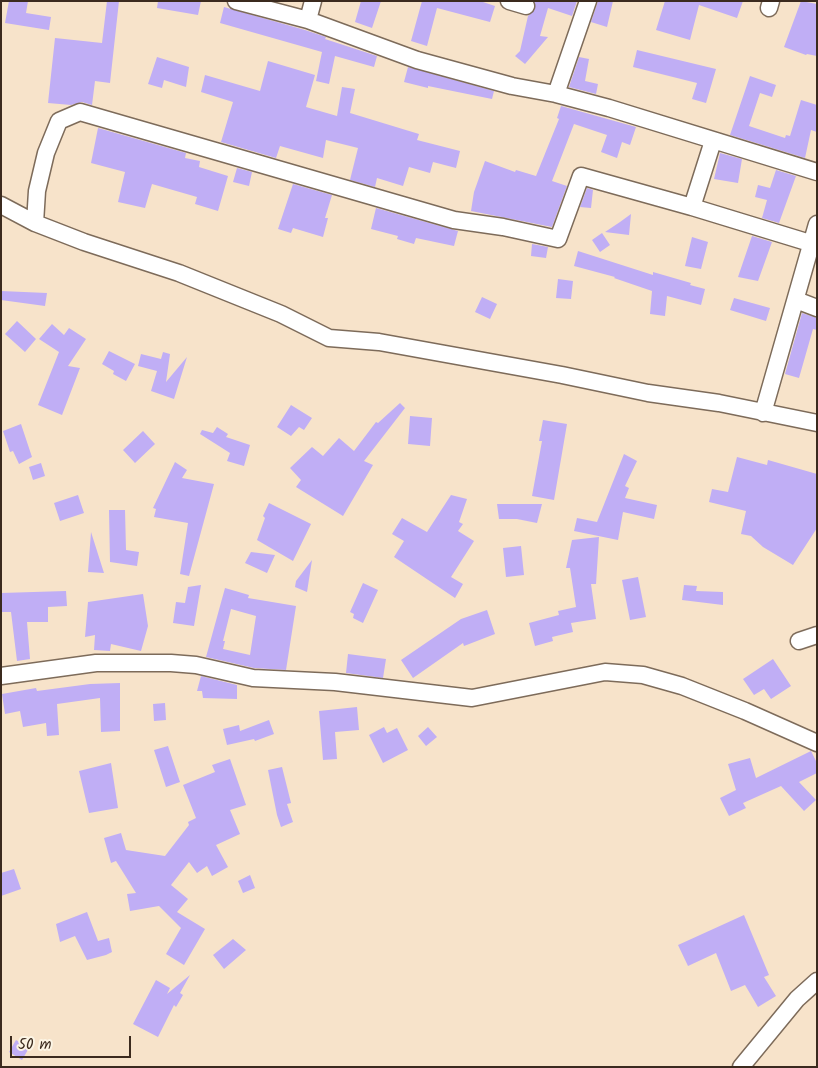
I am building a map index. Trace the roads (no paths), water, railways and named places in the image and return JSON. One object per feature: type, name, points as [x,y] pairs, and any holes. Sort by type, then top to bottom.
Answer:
[{"type":"street","points":[[236,1],[308,20],[416,60],[512,86],[556,94],[610,108],[817,172]]},
{"type":"street","points":[[308,20],[314,1]]},
{"type":"street","points":[[509,1],[526,6]]},
{"type":"street","points":[[556,94],[588,1]]},
{"type":"street","points":[[35,223],[37,191],[46,153],[59,121],[80,112],[454,220],[504,227],[558,239],[580,176],[692,207],[810,243]]},
{"type":"street","points":[[692,207],[713,141]]},
{"type":"street","points":[[1,204],[35,223],[84,242],[179,273],[282,314],[329,338],[379,342],[648,392],[719,403],[763,414],[817,423]]},
{"type":"street","points":[[763,414],[796,300],[810,243],[817,224]]},
{"type":"street","points":[[796,300],[817,308]]},
{"type":"street","points":[[798,641],[817,635]]},
{"type":"street","points":[[1,676],[96,663],[147,662],[196,665],[253,678],[334,682],[472,698],[605,672],[644,675],[682,686],[817,743]]},
{"type":"street","points":[[741,1067],[797,999],[817,981]]}]
